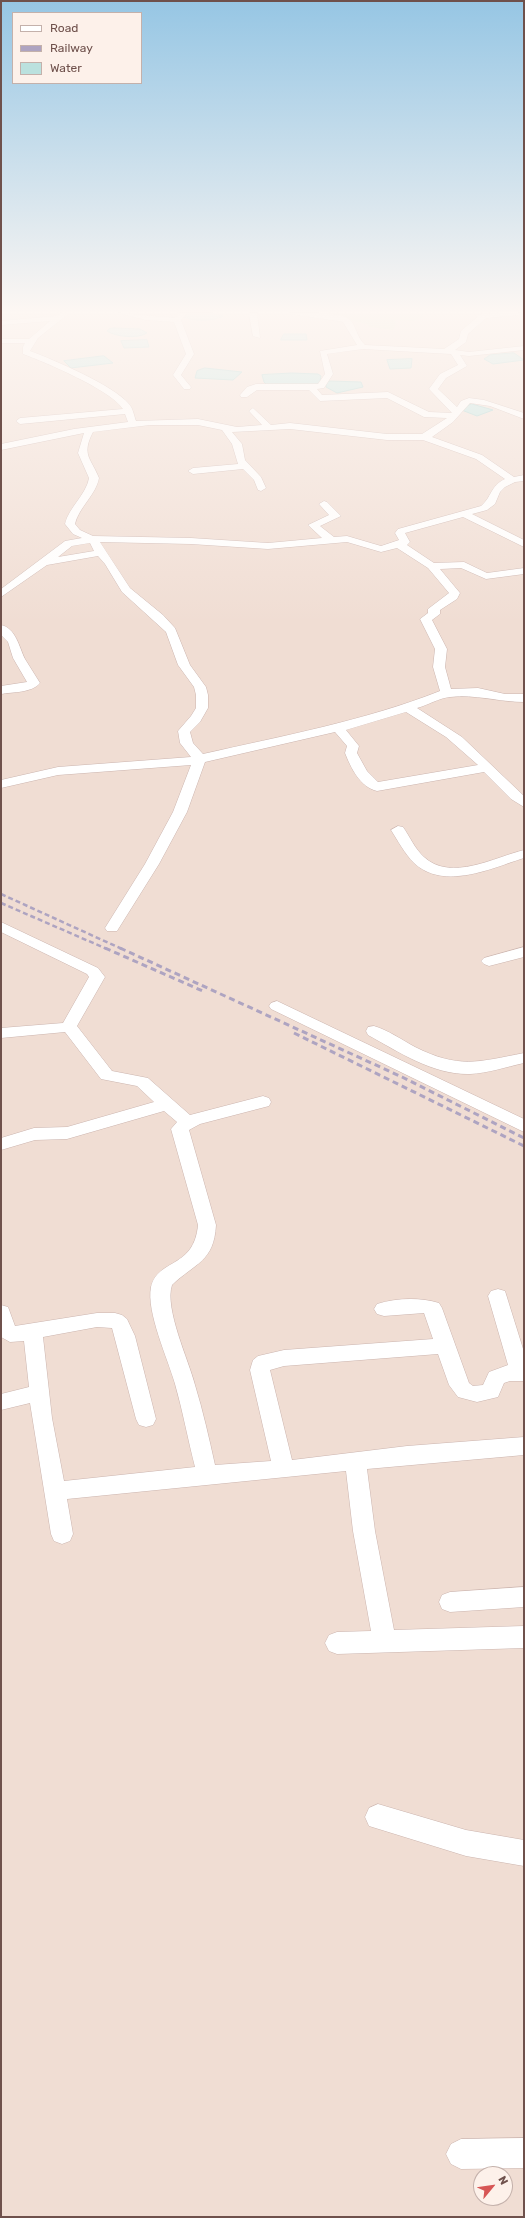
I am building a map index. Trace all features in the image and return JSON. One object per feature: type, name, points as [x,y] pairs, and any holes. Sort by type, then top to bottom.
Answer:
[{"type":"street","points":[[20,421],[68,417]]},
{"type":"street","points":[[130,417],[133,424]]},
{"type":"street","points":[[258,417],[269,428]]},
{"type":"street","points":[[428,435],[444,426],[453,417]]},
{"type":"street","points":[[424,419],[430,422],[428,435]]},
{"type":"street","points":[[1,447],[90,430],[161,421],[189,421],[237,430],[269,428],[286,425],[387,437],[428,435],[479,457],[511,479]]},
{"type":"street","points":[[225,428],[237,444],[240,461],[258,479],[261,488]]},
{"type":"street","points":[[90,430],[82,446],[82,454],[94,478],[92,485],[74,511],[70,524],[77,532],[93,539],[100,554],[114,566],[122,586],[159,618],[173,634],[180,647],[182,659],[201,691],[204,703],[202,712],[184,731],[184,740],[200,759]]},
{"type":"street","points":[[194,471],[244,466]]},
{"type":"street","points":[[1,594],[69,543],[93,539],[180,540],[268,546],[332,540],[355,540],[371,548],[381,550],[400,545],[405,542],[400,534],[402,531],[464,514],[490,505],[495,497],[495,491],[511,479],[524,478]]},
{"type":"street","points":[[324,504],[335,517],[314,525],[332,540]]},
{"type":"street","points":[[464,514],[524,544]]},
{"type":"street","points":[[400,545],[432,566],[455,593],[453,597],[426,620],[441,649],[439,667],[446,693]]},
{"type":"street","points":[[44,562],[100,554]]},
{"type":"street","points":[[432,566],[456,564],[464,565],[486,576],[523,572]]},
{"type":"street","points":[[1,628],[13,641],[19,658],[34,683],[28,686],[1,690]]},
{"type":"street","points":[[1,784],[58,771],[180,762],[200,759],[338,728],[446,693],[478,692],[505,698],[524,698]]},
{"type":"street","points":[[406,707],[421,715],[464,744],[485,768],[524,803]]},
{"type":"street","points":[[338,728],[352,743],[353,746],[351,754],[357,764],[372,785],[377,787],[485,768]]},
{"type":"street","points":[[112,928],[152,864],[180,812],[200,759]]},
{"type":"street","points":[[398,830],[421,862],[440,870],[470,870],[524,854]]},
{"type":"street","points":[[1,926],[96,974],[96,983],[69,1026],[59,1029],[1,1033]]},
{"type":"street","points":[[489,961],[524,952]]},
{"type":"street","points":[[278,1006],[524,1126]]},
{"type":"street","points":[[69,1026],[107,1075],[142,1082],[187,1122]]},
{"type":"street","points":[[374,1031],[432,1060],[460,1068],[478,1068],[524,1058]]},
{"type":"street","points":[[207,1475],[185,1384],[163,1312],[161,1295],[161,1285],[166,1279],[201,1252],[208,1235],[207,1225],[180,1129],[187,1122],[263,1102]]},
{"type":"street","points":[[1,1144],[34,1134],[67,1133],[167,1104]]},
{"type":"street","points":[[384,1309],[430,1306],[435,1313],[461,1390],[468,1395],[491,1391],[493,1382],[502,1375],[522,1373],[498,1296]]},
{"type":"street","points":[[1,1312],[5,1328],[10,1334],[33,1332],[97,1320],[115,1320],[120,1324],[125,1336],[146,1419]]},
{"type":"street","points":[[33,1332],[42,1418],[62,1534]]},
{"type":"street","points":[[284,1470],[260,1370],[260,1366],[265,1362],[284,1358],[445,1346]]},
{"type":"street","points":[[1,1402],[40,1393]]},
{"type":"street","points":[[55,1491],[245,1471],[284,1470],[407,1455],[524,1446]]},
{"type":"street","points":[[355,1462],[364,1531],[384,1641]]},
{"type":"street","points":[[450,1602],[524,1597]]},
{"type":"street","points":[[337,1643],[524,1637]]},
{"type":"street","points":[[378,1816],[466,1843],[524,1853]]},
{"type":"street","points":[[461,2154],[524,2153]]},
{"type":"shaded area","points":[[1,417],[524,417],[524,2217],[1,2217]]},
{"type":"railway","points":[[1,894],[122,949]]},
{"type":"railway","points":[[1,903],[107,949]]},
{"type":"railway","points":[[105,948],[205,992]]},
{"type":"railway","points":[[120,948],[402,1077],[524,1138]]},
{"type":"railway","points":[[294,1033],[524,1146]]}]
